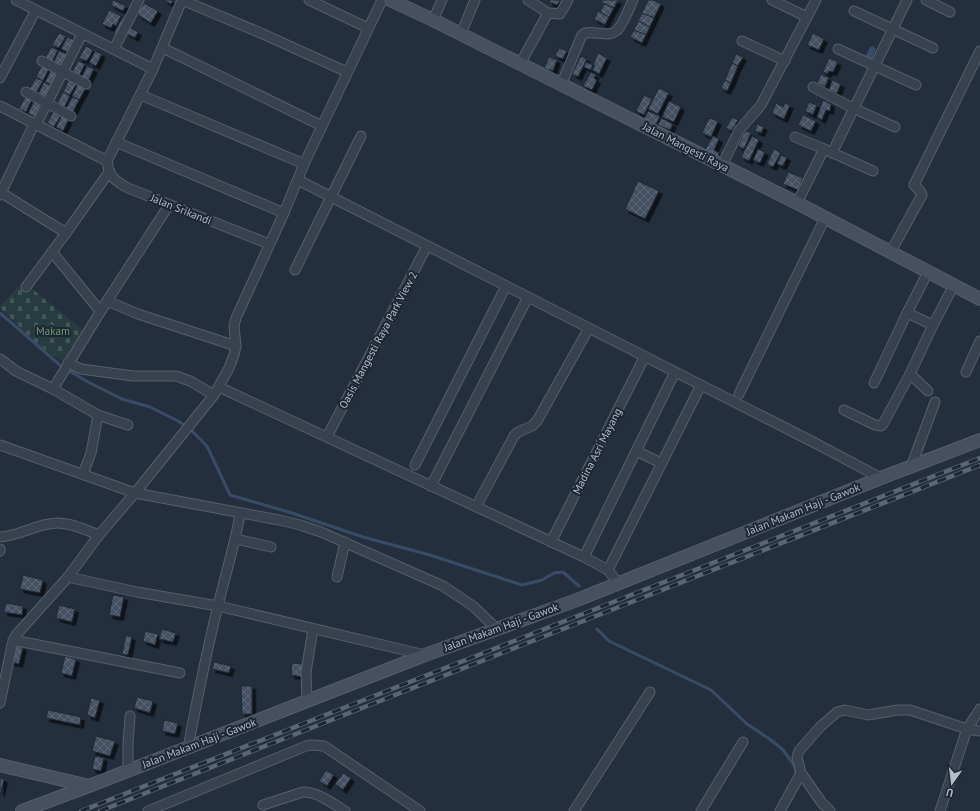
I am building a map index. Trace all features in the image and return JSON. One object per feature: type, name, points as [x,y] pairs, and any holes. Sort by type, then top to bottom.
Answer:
[{"type":"street","points":[[16,0],[153,69]]},
{"type":"street","points":[[114,49],[138,0]]},
{"type":"street","points":[[26,287],[66,233],[108,172],[107,161],[163,48],[182,0],[263,34],[347,72]]},
{"type":"street","points":[[309,0],[368,28]]},
{"type":"street","points":[[0,703],[13,640],[24,624],[68,577],[100,535],[217,391],[229,368],[236,346],[234,330],[235,322],[269,244],[284,214],[304,164],[382,0]]},
{"type":"street","name":"Jalan Mangesti Raya","points":[[390,0],[433,20],[797,203],[980,299]]},
{"type":"street","points":[[433,20],[442,0]]},
{"type":"street","points":[[461,34],[475,0]]},
{"type":"street","points":[[528,0],[548,13],[560,14],[568,0]]},
{"type":"street","points":[[562,85],[582,35],[586,33],[608,34],[615,32],[619,28],[633,0]]},
{"type":"street","points":[[772,0],[807,17]]},
{"type":"street","points":[[722,165],[740,129],[761,105],[816,0]]},
{"type":"street","points":[[797,203],[853,108],[907,0]]},
{"type":"street","points":[[926,0],[950,12]]},
{"type":"street","points":[[0,78],[36,10]]},
{"type":"street","points":[[854,11],[933,48]]},
{"type":"street","points":[[520,64],[548,13]]},
{"type":"street","points":[[66,233],[0,193],[82,34]]},
{"type":"street","points":[[742,41],[785,61]]},
{"type":"street","points":[[163,48],[322,126]]},
{"type":"street","points":[[838,49],[916,85]]},
{"type":"street","points":[[890,253],[922,195],[914,185],[980,51]]},
{"type":"street","points":[[42,61],[86,84]]},
{"type":"street","points":[[813,87],[853,108],[895,127]]},
{"type":"street","points":[[26,92],[71,116]]},
{"type":"street","points":[[141,95],[304,164]]},
{"type":"street","points":[[0,106],[37,121],[107,161]]},
{"type":"street","points":[[295,270],[361,136]]},
{"type":"street","points":[[795,138],[873,171]]},
{"type":"street","points":[[116,142],[284,214]]},
{"type":"street","name":"Jalan Srikandi","points":[[108,172],[118,183],[128,188],[269,244]]},
{"type":"street","points":[[298,180],[881,478]]},
{"type":"street","points":[[53,389],[100,311],[108,301],[169,204]]},
{"type":"street","points":[[739,394],[825,218]]},
{"type":"street","name":"Oasis Mangesti Raya Park View 2","points":[[329,433],[427,246]]},
{"type":"street","points":[[52,252],[100,311]]},
{"type":"street","points":[[874,384],[928,272]]},
{"type":"street","points":[[415,466],[506,286]]},
{"type":"street","points":[[844,410],[881,426],[910,374],[933,325],[954,286]]},
{"type":"street","points":[[431,486],[528,297]]},
{"type":"street","points":[[108,301],[138,314],[236,346]]},
{"type":"street","points":[[907,313],[933,325]]},
{"type":"street","points":[[477,505],[510,441],[518,432],[532,426],[537,421],[589,328]]},
{"type":"street","points":[[966,372],[980,340]]},
{"type":"street","points":[[0,359],[24,375],[53,389],[98,415],[128,425]]},
{"type":"street","name":"Madina Asri Mayang","points":[[551,542],[643,360]]},
{"type":"street","points":[[66,366],[81,370],[133,376],[176,376],[217,391],[431,486],[551,542],[608,570],[618,583]]},
{"type":"street","points":[[584,558],[675,372]]},
{"type":"street","points":[[910,374],[928,391]]},
{"type":"street","points":[[608,570],[700,385]]},
{"type":"street","points":[[911,466],[935,402]]},
{"type":"street","points":[[83,474],[91,453],[98,415]]},
{"type":"street","name":"Jalan Makam Haji - Gawok","points":[[22,811],[425,655],[577,600],[911,466],[980,440]]},
{"type":"street","points":[[0,444],[135,493],[300,525],[345,542],[443,586],[473,606],[497,629]]},
{"type":"street","points":[[636,451],[661,463]]},
{"type":"street","points":[[188,748],[202,675],[218,606],[236,539],[240,514]]},
{"type":"street","points":[[0,537],[49,524],[59,523],[100,535]]},
{"type":"street","points":[[236,539],[271,547]]},
{"type":"street","points":[[336,577],[345,542]]},
{"type":"street","points":[[68,577],[137,592],[218,606],[425,655]]},
{"type":"street","points":[[307,701],[306,672],[313,629]]},
{"type":"street","points":[[13,640],[180,673]]},
{"type":"street","points":[[574,811],[650,692]]},
{"type":"street","points":[[940,811],[967,729],[980,709]]},
{"type":"street","points":[[830,811],[799,776],[797,760],[799,751],[820,727],[837,712],[841,710],[852,711],[868,715],[898,710],[910,710],[967,729],[980,731]]},
{"type":"street","points":[[128,770],[130,716]]},
{"type":"street","points":[[701,811],[743,742]]},
{"type":"street","points":[[148,811],[306,746],[312,745],[324,746],[420,811]]},
{"type":"street","points":[[0,765],[89,786]]},
{"type":"street","points":[[780,811],[799,776]]},
{"type":"street","points":[[263,805],[306,792],[321,796],[345,811]]},
{"type":"green space","name":"Makam","points":[[19,286],[26,290],[30,287],[83,330],[63,361],[38,344],[0,308],[0,306]]},
{"type":"water","points":[[873,46],[876,49],[871,61],[865,57],[870,47]]},
{"type":"building","points":[[113,0],[126,6],[123,11],[111,5]]},
{"type":"building","points":[[164,0],[173,0],[171,4]]},
{"type":"building","points":[[550,0],[560,0],[557,5],[549,2]]},
{"type":"building","points":[[603,0],[618,0],[614,8],[601,2]]},
{"type":"building","points":[[648,0],[653,0],[661,4],[654,18],[642,13]]},
{"type":"building","points":[[144,3],[158,11],[151,23],[138,15],[139,12],[137,11],[140,5],[142,7]]},
{"type":"building","points":[[604,4],[614,8],[609,17],[600,12]]},
{"type":"building","points":[[109,10],[121,16],[116,26],[113,24],[111,28],[102,24]]},
{"type":"building","points":[[598,11],[609,17],[605,25],[594,19]]},
{"type":"building","points":[[642,13],[654,18],[650,27],[638,21]]},
{"type":"building","points":[[122,18],[127,20],[118,36],[114,33]]},
{"type":"building","points":[[638,21],[650,27],[646,35],[634,30]]},
{"type":"building","points":[[129,27],[138,32],[135,38],[126,33]]},
{"type":"building","points":[[634,30],[646,35],[642,43],[630,37]]},
{"type":"building","points":[[59,33],[66,36],[59,48],[52,45]]},
{"type":"building","points":[[813,33],[824,39],[819,50],[807,45]]},
{"type":"building","points":[[67,37],[74,40],[68,52],[61,49]]},
{"type":"building","points":[[86,46],[93,50],[87,61],[79,58]]},
{"type":"building","points":[[51,47],[58,50],[52,62],[45,59]]},
{"type":"building","points":[[559,48],[567,51],[563,59],[555,56]]},
{"type":"building","points":[[59,51],[67,54],[61,66],[53,63]]},
{"type":"building","points":[[95,51],[102,54],[96,66],[89,63]]},
{"type":"building","points":[[598,53],[607,58],[599,74],[592,70],[595,66],[593,65]]},
{"type":"building","points":[[736,54],[743,57],[738,66],[732,63]]},
{"type":"building","points":[[581,56],[587,59],[578,77],[572,74]]},
{"type":"building","points":[[549,57],[557,60],[553,71],[544,68]]},
{"type":"building","points":[[829,58],[838,62],[833,72],[829,71],[828,74],[823,72]]},
{"type":"building","points":[[78,61],[85,64],[79,76],[72,73]]},
{"type":"building","points":[[586,62],[593,65],[591,70],[584,67]]},
{"type":"building","points":[[732,63],[738,66],[731,83],[725,80]]},
{"type":"building","points":[[42,65],[49,69],[43,81],[36,77]]},
{"type":"building","points":[[87,66],[94,69],[88,81],[81,78]]},
{"type":"building","points":[[51,70],[58,73],[52,85],[45,82]]},
{"type":"building","points":[[591,72],[596,75],[594,78],[597,80],[592,90],[583,86]]},
{"type":"building","points":[[821,74],[829,78],[825,87],[817,83]]},
{"type":"building","points":[[36,78],[43,81],[36,93],[29,90]]},
{"type":"building","points":[[69,80],[77,83],[70,95],[63,92]]},
{"type":"building","points":[[725,80],[731,83],[727,91],[721,88]]},
{"type":"building","points":[[832,80],[841,84],[837,93],[829,90]]},
{"type":"building","points":[[44,82],[52,86],[45,98],[38,94]]},
{"type":"building","points":[[78,84],[86,88],[79,100],[72,96]]},
{"type":"building","points":[[659,88],[669,93],[658,114],[648,109]]},
{"type":"building","points":[[63,92],[70,96],[64,108],[57,104]]},
{"type":"building","points":[[644,95],[652,99],[644,115],[636,111]]},
{"type":"building","points":[[25,97],[32,100],[26,112],[19,109]]},
{"type":"building","points":[[72,97],[79,100],[73,112],[66,109]]},
{"type":"building","points":[[823,100],[831,104],[830,111],[826,110],[822,120],[817,117]]},
{"type":"building","points":[[34,101],[41,105],[35,117],[28,113]]},
{"type":"building","points":[[669,101],[681,107],[674,122],[662,117]]},
{"type":"building","points":[[809,102],[817,105],[813,115],[805,111]]},
{"type":"building","points":[[776,103],[783,107],[785,103],[790,105],[784,119],[772,113]]},
{"type":"building","points":[[54,111],[61,115],[54,127],[47,123]]},
{"type":"building","points":[[648,111],[660,116],[656,125],[644,119]]},
{"type":"building","points":[[62,115],[69,119],[63,131],[56,127]]},
{"type":"building","points":[[803,115],[816,121],[811,131],[798,125]]},
{"type":"building","points":[[732,117],[738,120],[732,131],[726,128]]},
{"type":"building","points":[[661,118],[673,124],[670,130],[658,125]]},
{"type":"building","points":[[709,118],[718,121],[711,137],[702,133]]},
{"type":"building","points":[[757,124],[764,127],[761,133],[755,131]]},
{"type":"building","points":[[745,131],[751,133],[744,149],[738,146]]},
{"type":"building","points":[[713,136],[719,139],[714,150],[719,153],[718,156],[705,150]]},
{"type":"building","points":[[752,136],[759,140],[749,161],[741,157]]},
{"type":"building","points":[[758,149],[765,152],[760,163],[753,160]]},
{"type":"building","points":[[774,149],[781,153],[773,167],[767,164]]},
{"type":"building","points":[[781,155],[787,157],[783,166],[777,164]]},
{"type":"building","points":[[788,172],[803,178],[798,190],[783,184]]},
{"type":"building","points":[[638,181],[659,191],[645,219],[625,209]]},
{"type":"building","points":[[23,575],[43,580],[40,593],[20,589]]},
{"type":"building","points":[[113,595],[124,597],[120,617],[109,615]]},
{"type":"building","points":[[6,603],[23,606],[22,615],[4,612]]},
{"type":"building","points":[[59,605],[75,609],[72,622],[56,618]]},
{"type":"building","points":[[162,629],[176,633],[173,642],[159,639]]},
{"type":"building","points":[[145,631],[158,634],[155,645],[143,641]]},
{"type":"building","points":[[126,635],[132,637],[128,655],[122,654]]},
{"type":"building","points":[[15,645],[23,647],[19,664],[11,662]]},
{"type":"building","points":[[65,656],[76,659],[72,676],[61,673]]},
{"type":"building","points":[[214,662],[231,666],[229,673],[212,669]]},
{"type":"building","points":[[292,663],[303,664],[302,677],[291,675]]},
{"type":"building","points":[[241,686],[252,686],[252,714],[242,714]]},
{"type":"building","points":[[137,697],[153,701],[150,713],[134,708]]},
{"type":"building","points":[[91,698],[100,700],[95,718],[87,715]]},
{"type":"building","points":[[48,710],[81,717],[80,725],[46,718]]},
{"type":"building","points":[[164,720],[178,723],[175,734],[162,731]]},
{"type":"building","points":[[96,736],[115,741],[110,756],[92,751]]},
{"type":"building","points":[[95,756],[104,758],[101,771],[92,769]]},
{"type":"building","points":[[326,770],[334,775],[327,786],[319,781]]},
{"type":"building","points":[[343,773],[351,778],[343,790],[335,784]]},
{"type":"building","points":[[0,778],[4,779],[1,793],[0,793]]},
{"type":"waterway","points":[[0,313],[61,366],[88,382],[122,399],[150,407],[178,421],[191,430],[207,446],[230,495],[292,513],[363,537],[430,555],[522,585],[542,580],[554,573],[563,572],[579,586]]},
{"type":"waterway","points":[[597,629],[609,641],[711,690],[747,724],[783,750],[794,765],[797,777]]},
{"type":"railway","points":[[81,811],[980,458]]},
{"type":"railway","points":[[100,811],[980,465]]}]
